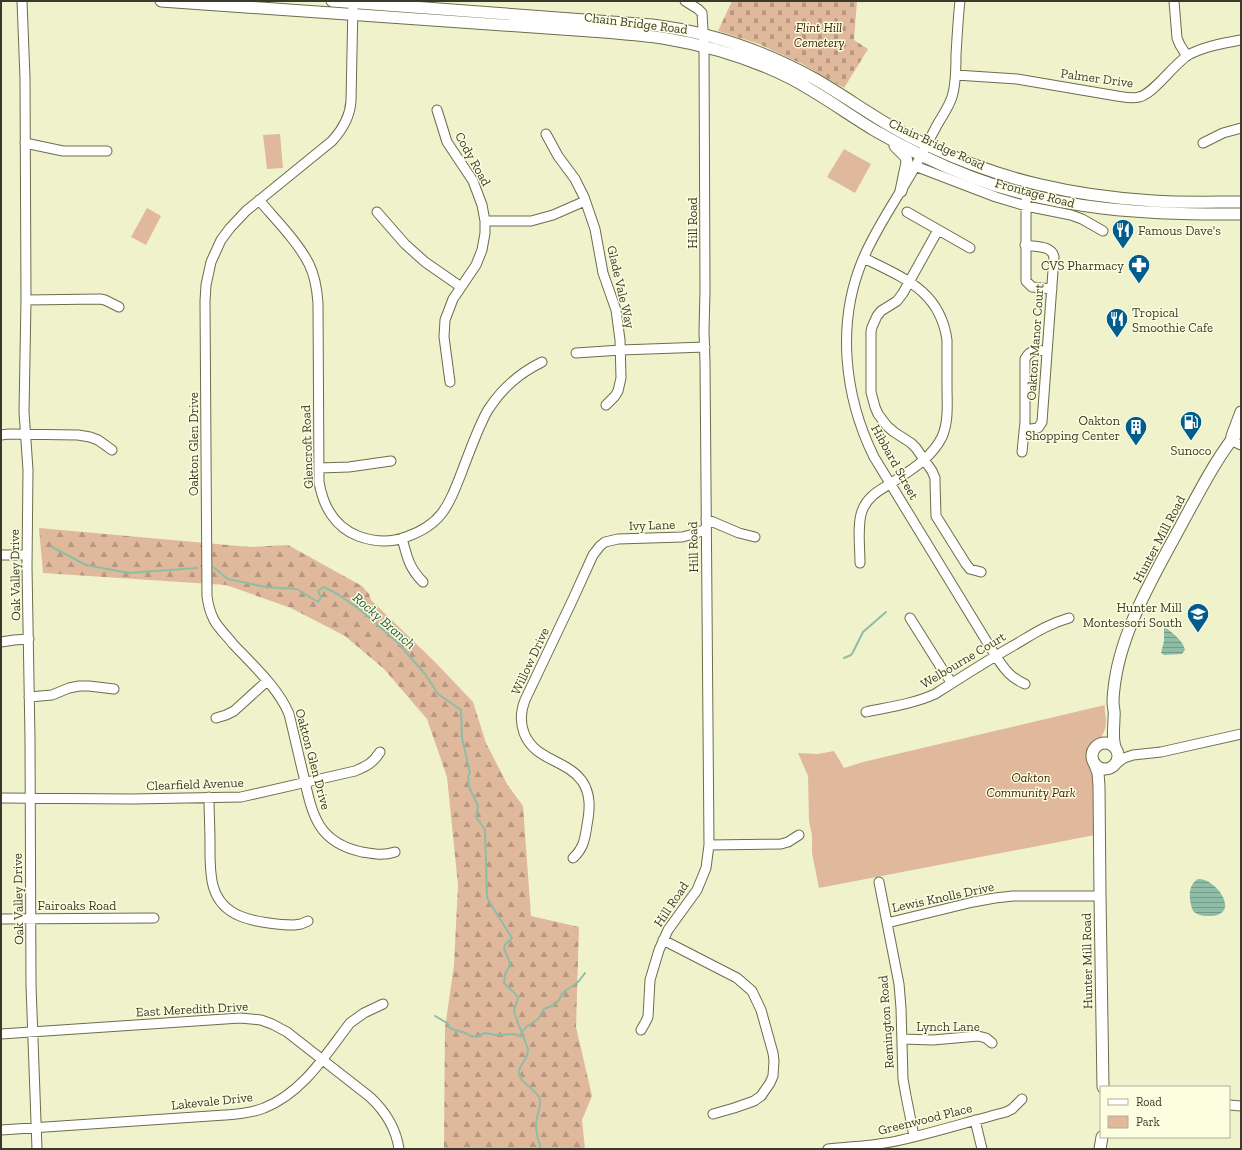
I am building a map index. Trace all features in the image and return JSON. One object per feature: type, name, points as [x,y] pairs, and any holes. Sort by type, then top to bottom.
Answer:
[{"type":"main road","name":"Chain Bridge Road","points":[[161,1],[604,32],[656,37],[704,47],[743,58],[790,79],[888,138],[922,156],[993,185],[1070,204],[1121,210],[1182,214],[1241,214]]},
{"type":"main road","name":"Chain Bridge Road","points":[[332,1],[652,24],[704,34],[749,49],[796,69],[893,128],[927,146],[985,170],[1062,190],[1109,197],[1152,201],[1241,202]]},
{"type":"main road","points":[[888,138],[906,157],[907,162],[901,191]]},
{"type":"main road","name":"Hunter Mill Road","points":[[1100,835],[1104,815],[1106,779],[1118,756],[1113,740],[1113,703],[1115,680],[1124,646],[1139,607],[1162,561],[1230,440],[1241,412]]},
{"type":"main road","name":"Hunter Mill Road","points":[[1230,440],[1241,428]]},
{"type":"main road","name":"Hunter Mill Road","points":[[1103,1086],[1099,780],[1092,759],[1092,754],[1095,748],[1102,741],[1106,732],[1113,703]]},
{"type":"main road","points":[[1098,745],[1107,743],[1111,744],[1115,748]]},
{"type":"main road","points":[[1095,765],[1102,769],[1114,765]]},
{"type":"main road","points":[[1100,1149],[1102,1138]]},
{"type":"street","name":"Oak Valley Drive","points":[[22,1],[25,72],[26,300],[24,389],[25,435],[28,470],[27,555],[30,697],[31,985],[37,1149]]},
{"type":"street","name":"Hill Road","points":[[641,1030],[648,1017],[648,996],[654,964],[663,940],[674,920],[692,899],[697,890],[706,868],[709,845],[704,34],[703,18],[700,10],[685,1]]},
{"type":"street","name":"Hibbard Street","points":[[960,1],[956,75],[951,98],[922,156],[875,236],[864,258],[854,284],[847,338],[848,370],[853,401],[862,430],[874,457],[995,655],[1008,674],[1025,684]]},
{"type":"street","points":[[1174,1],[1177,38],[1187,56]]},
{"type":"street","name":"Oakton Glen Drive","points":[[353,3],[351,101],[350,112],[346,122],[340,132],[332,140],[239,217],[222,240],[211,262],[204,301],[207,596],[212,615],[218,626],[281,697],[289,714],[311,808],[320,826],[334,840],[352,850],[377,855],[395,852]]},
{"type":"street","name":"Palmer Drive","points":[[956,75],[1017,79],[1117,96],[1139,97],[1148,92],[1187,56],[1205,48],[1241,40]]},
{"type":"street","name":"Cody Road","points":[[437,110],[447,142],[473,181],[482,205],[485,221],[482,250],[476,265],[453,299],[446,320],[444,337],[450,382]]},
{"type":"street","points":[[1203,143],[1223,133],[1241,128]]},
{"type":"street","name":"Glade Vale Way","points":[[546,134],[558,156],[575,179],[585,201],[595,229],[603,273],[616,310],[620,329],[620,386],[615,396],[606,405]]},
{"type":"street","points":[[25,143],[64,151],[107,151]]},
{"type":"street","name":"Frontage Road","points":[[915,166],[996,198],[1082,219],[1103,232]]},
{"type":"street","points":[[1027,194],[1025,278],[1027,283],[1032,287],[1052,289]]},
{"type":"street","name":"Glencroft Road","points":[[260,200],[304,256],[314,277],[318,303],[319,482],[323,499],[328,510],[339,523],[355,535],[381,541],[402,538],[417,533],[437,520],[445,511],[452,497],[474,440],[489,408],[506,386],[525,371],[542,362]]},
{"type":"street","points":[[485,221],[531,221],[585,201]]},
{"type":"street","points":[[377,212],[405,244],[425,262],[461,287]]},
{"type":"street","points":[[907,212],[970,248]]},
{"type":"street","points":[[938,230],[899,298],[877,316],[872,327],[871,392],[875,407],[882,421],[894,432],[911,443],[924,460],[935,478],[936,516],[970,569],[981,572]]},
{"type":"street","name":"Oakton Manor Court","points":[[1024,430],[1038,428],[1042,422],[1054,265],[1052,252],[1048,249],[1025,245]]},
{"type":"street","points":[[860,563],[860,523],[862,511],[871,497],[914,468],[936,447],[942,436],[947,416],[947,340],[943,322],[935,305],[923,292],[909,282],[864,258]]},
{"type":"street","points":[[26,300],[100,299],[119,307]]},
{"type":"street","points":[[576,353],[705,347]]},
{"type":"street","points":[[1022,452],[1026,359],[1032,351],[1047,351]]},
{"type":"street","points":[[1,436],[9,434],[61,434],[90,437],[98,440],[112,450]]},
{"type":"street","points":[[1230,440],[1241,445]]},
{"type":"street","points":[[319,468],[349,467],[391,461]]},
{"type":"street","points":[[706,519],[739,533],[755,537]]},
{"type":"street","name":"Ivy Lane","points":[[600,546],[608,541],[618,539],[682,537],[706,529]]},
{"type":"street","points":[[402,538],[410,567],[423,582]]},
{"type":"street","name":"Willow Drive","points":[[573,858],[578,853],[584,842],[590,810],[588,793],[582,781],[576,775],[570,770],[542,755],[530,744],[523,729],[522,712],[525,700],[593,555],[600,546]]},
{"type":"street","points":[[1,555],[27,555]]},
{"type":"street","points":[[910,618],[952,683]]},
{"type":"street","name":"Welbourne Court","points":[[866,712],[926,698],[1047,625],[1068,618]]},
{"type":"street","points":[[1,642],[29,639]]},
{"type":"street","points":[[216,718],[231,713],[267,682]]},
{"type":"street","points":[[30,697],[52,694],[79,686],[114,689]]},
{"type":"street","points":[[1114,765],[1124,758],[1133,755],[1161,752],[1241,734]]},
{"type":"street","points":[[1115,748],[1124,754],[1133,755]]},
{"type":"street","name":"Clearfield Avenue","points":[[1,798],[132,798],[250,795],[305,783],[366,767],[372,763],[380,752]]},
{"type":"street","points":[[209,797],[210,875],[212,884],[219,899],[231,911],[247,919],[294,925],[302,924],[308,921]]},
{"type":"street","points":[[709,845],[781,844],[788,842],[798,834]]},
{"type":"street","name":"Remington Road","points":[[879,882],[899,984],[903,1079],[914,1136]]},
{"type":"street","name":"Lewis Knolls Drive","points":[[887,922],[995,898],[1013,896],[1100,896]]},
{"type":"street","name":"Fairoaks Road","points":[[1,919],[154,918]]},
{"type":"street","points":[[663,940],[737,978],[752,991],[761,1010],[774,1057],[774,1070],[770,1083],[761,1096],[754,1101],[713,1114]]},
{"type":"street","name":"Lakevale Drive","points":[[1,1130],[225,1115],[253,1111],[275,1103],[286,1096],[305,1079],[354,1020],[364,1013],[383,1004]]},
{"type":"street","name":"East Meredith Drive","points":[[1,1034],[240,1018],[251,1018],[272,1024],[281,1028],[370,1096],[378,1104],[391,1123],[396,1133],[399,1149]]},
{"type":"street","name":"Lynch Lane","points":[[902,1039],[933,1040],[978,1036],[986,1038],[992,1043]]},
{"type":"street","name":"Greenwood Place","points":[[828,1149],[902,1140],[1006,1112],[1012,1109],[1022,1099]]},
{"type":"street","points":[[1230,1105],[1241,1106]]},
{"type":"street","points":[[975,1120],[982,1149]]},
{"type":"green space","name":"Flint Hill Cemetery","points":[[732,1],[857,1],[854,40],[868,49],[844,88],[802,64],[759,44],[718,31]]},
{"type":"green space","points":[[280,134],[283,168],[267,169],[263,135]]},
{"type":"green space","points":[[844,149],[871,164],[855,193],[827,177]]},
{"type":"green space","points":[[147,208],[161,216],[146,245],[131,237]]},
{"type":"green space","points":[[39,528],[250,547],[288,545],[362,586],[369,594],[371,600],[436,663],[473,702],[486,743],[507,784],[523,806],[531,916],[579,927],[576,1027],[592,1096],[582,1120],[585,1149],[444,1149],[445,1028],[454,965],[458,885],[447,777],[427,719],[384,669],[345,636],[291,608],[226,585],[43,573]]},
{"type":"green space","name":"Oakton Community Park","points":[[1105,705],[1105,730],[1099,740],[1090,748],[1090,760],[1094,767],[1095,835],[819,888],[812,853],[812,835],[809,821],[808,776],[798,753],[818,754],[834,751],[844,768],[863,762]]},
{"type":"shaded area","points":[[1164,628],[1178,638],[1185,650],[1182,654],[1164,655],[1161,653],[1164,641]]},
{"type":"shaded area","points":[[1198,879],[1205,880],[1218,889],[1225,903],[1224,909],[1220,914],[1204,916],[1193,911],[1190,894],[1192,885]]},
{"type":"waterway","name":"Rocky Branch","points":[[52,547],[86,565],[129,573],[197,568]]},
{"type":"waterway","points":[[209,567],[213,567],[228,579],[265,587],[297,589],[318,602],[321,597],[318,591],[324,587],[339,595],[363,612],[398,643],[425,674],[438,694],[461,710],[462,738],[470,773],[468,776],[469,787],[478,806],[476,817],[485,830],[487,898],[512,938],[505,945],[504,949],[510,966],[505,974],[504,983],[518,998],[514,1010],[528,1049],[527,1057],[519,1071],[522,1079],[536,1093],[540,1100],[536,1125],[537,1136],[541,1149]]},
{"type":"waterway","points":[[844,658],[851,655],[863,632],[886,612]]},
{"type":"waterway","points":[[522,1032],[526,1027],[538,1019],[544,1009],[554,1005],[562,994],[579,981],[585,973]]},
{"type":"waterway","points":[[435,1016],[447,1023],[450,1028],[471,1036],[476,1037],[485,1033],[496,1035],[514,1034],[523,1037]]},
{"type":"place","name":"Famous Dave's","points":[[1123,250]]},
{"type":"place","name":"CVS Pharmacy","points":[[1139,284]]},
{"type":"place","name":"Tropical Smoothie Cafe","points":[[1117,338]]},
{"type":"place","name":"Sunoco","points":[[1191,442]]},
{"type":"place","name":"Oakton Shopping Center","points":[[1136,446]]},
{"type":"place","name":"Hunter Mill Montessori South","points":[[1198,634]]}]
